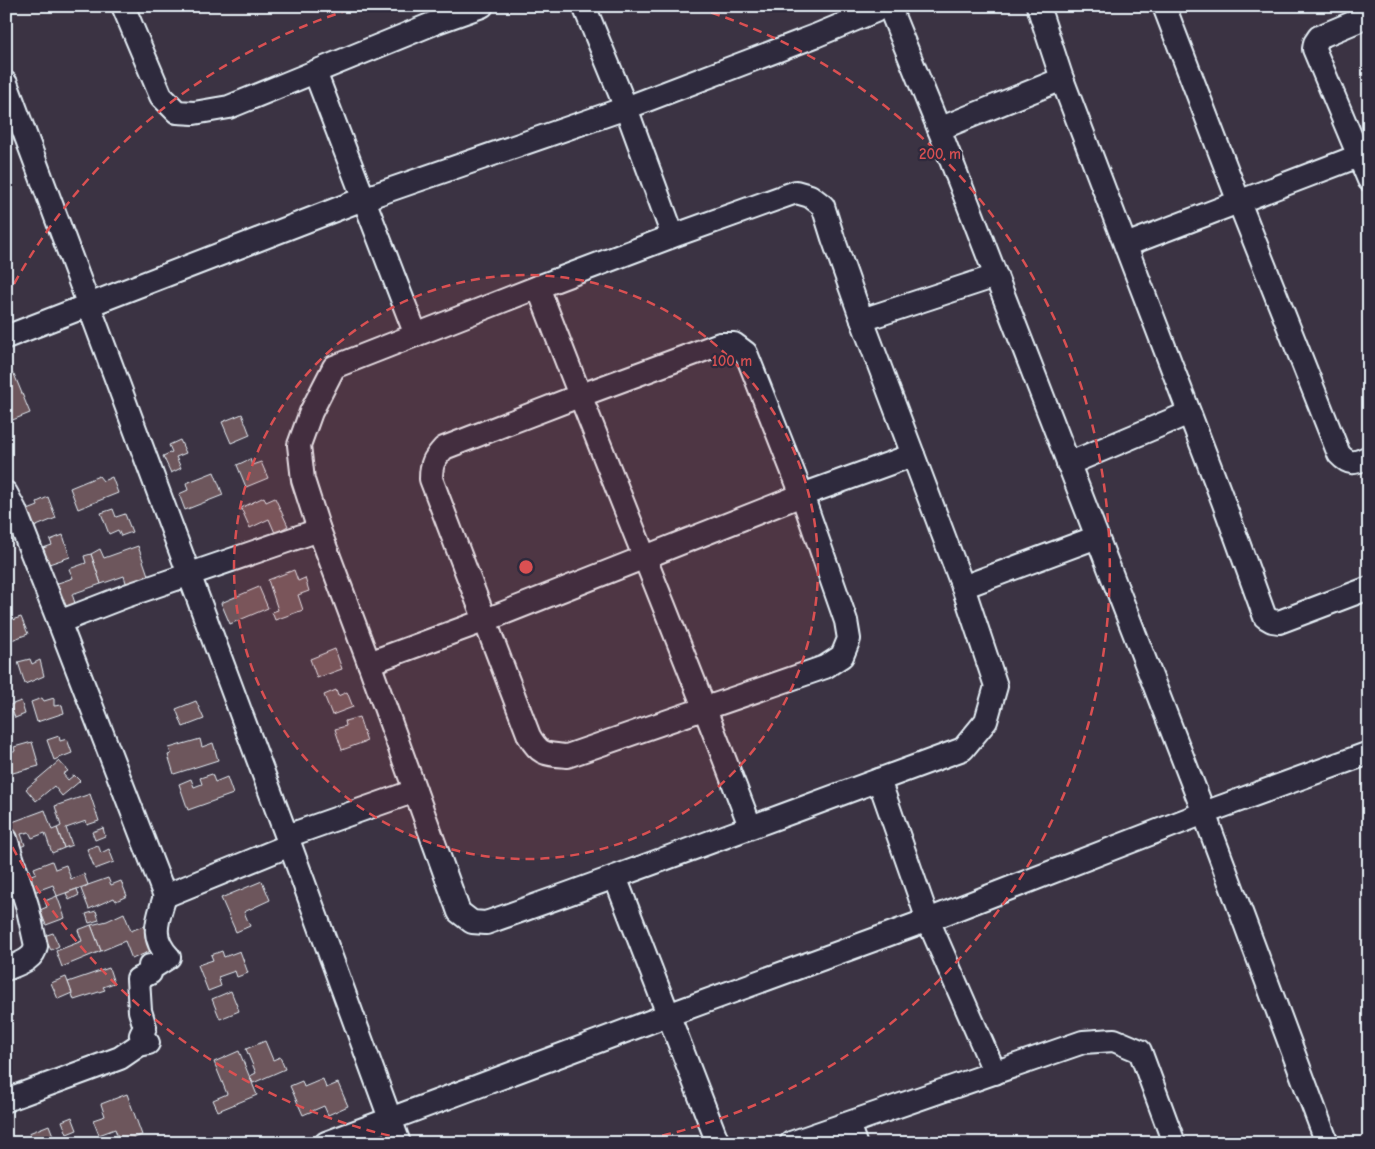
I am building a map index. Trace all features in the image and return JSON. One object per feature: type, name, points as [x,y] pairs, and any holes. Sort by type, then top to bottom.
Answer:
[{"type":"street","points":[[123,6],[160,96],[177,112],[194,113],[229,107],[315,72],[434,14],[482,6]]},
{"type":"street","points":[[584,6],[626,108],[673,236]]},
{"type":"street","points":[[6,337],[363,199],[626,108],[815,36],[875,11],[882,6]]},
{"type":"street","points":[[889,6],[939,129],[1204,813],[1327,1143]]},
{"type":"street","points":[[1038,6],[1062,79],[1265,617],[1279,622],[1369,588]]},
{"type":"street","points":[[1164,6],[1339,454],[1345,460],[1354,463],[1369,457]]},
{"type":"street","points":[[1360,14],[1319,37],[1314,43],[1314,49],[1364,154],[1369,180]]},
{"type":"street","points":[[315,72],[416,335]]},
{"type":"street","points":[[939,129],[1062,79]]},
{"type":"street","points":[[6,83],[190,574],[399,1143]]},
{"type":"street","points":[[1126,245],[1364,154]]},
{"type":"street","points":[[796,192],[810,196],[823,206],[862,320],[963,587],[996,686],[986,721],[963,750],[750,826],[615,878],[486,923],[472,922],[459,912],[319,530],[303,480],[299,445],[311,412],[334,368],[673,236],[796,192]]},
{"type":"street","points":[[862,320],[996,276]]},
{"type":"street","points":[[538,287],[579,396],[705,708],[750,826]]},
{"type":"street","points":[[720,344],[734,344],[746,353],[802,495],[846,621],[849,640],[842,656],[825,667],[567,756],[548,755],[536,748],[529,736],[432,479],[431,468],[434,459],[444,448],[720,344]]},
{"type":"street","points":[[1068,464],[1189,413]]},
{"type":"street","points":[[369,663],[486,620],[802,495],[913,455]]},
{"type":"street","points":[[6,493],[15,510],[165,896],[157,923],[156,937],[162,950],[170,957],[155,966],[150,966],[150,973],[138,978],[140,1011],[145,1027],[141,1035],[148,1043],[139,1045],[120,1058],[6,1100]]},
{"type":"street","points":[[59,622],[95,607],[319,530]]},
{"type":"street","points":[[963,587],[1097,537]]},
{"type":"street","points":[[326,1143],[928,920],[1204,813],[1369,752]]},
{"type":"street","points":[[879,780],[928,920],[995,1073]]},
{"type":"street","points":[[165,896],[288,840],[415,791]]},
{"type":"street","points":[[6,839],[27,905],[36,946],[32,957],[6,969]]},
{"type":"street","points":[[615,878],[718,1143]]},
{"type":"street","points":[[790,1143],[852,1133],[995,1073],[1083,1042],[1114,1040],[1140,1051],[1174,1143]]},
{"type":"building","points":[[14,374],[30,413],[10,421],[6,412],[6,377]]},
{"type":"building","points":[[242,414],[250,435],[231,443],[222,422]]},
{"type":"building","points":[[180,440],[186,453],[176,457],[181,468],[171,473],[163,456],[172,452],[169,445]]},
{"type":"building","points":[[250,459],[252,465],[261,462],[268,478],[246,487],[237,465]]},
{"type":"building","points":[[214,472],[223,495],[185,510],[179,494],[188,490],[186,483]]},
{"type":"building","points":[[99,476],[103,481],[112,477],[118,493],[78,509],[70,488]]},
{"type":"building","points":[[48,497],[56,518],[34,527],[28,510],[38,506],[37,502]]},
{"type":"building","points":[[264,497],[266,502],[275,498],[288,526],[275,533],[269,519],[250,528],[241,508]]},
{"type":"building","points":[[113,509],[116,517],[125,514],[132,532],[121,536],[118,530],[109,534],[101,513]]},
{"type":"building","points":[[63,535],[70,557],[49,564],[43,548],[52,545],[50,540]]},
{"type":"building","points":[[138,546],[150,581],[128,589],[124,576],[101,584],[91,554],[100,549],[104,558]]},
{"type":"building","points":[[91,554],[101,584],[72,594],[77,609],[66,613],[55,584],[73,578],[69,569],[86,563],[84,556]]},
{"type":"building","points":[[294,570],[298,581],[305,578],[309,591],[298,595],[303,610],[275,620],[272,612],[278,610],[268,580]]},
{"type":"building","points":[[259,587],[268,608],[230,624],[221,603]]},
{"type":"building","points":[[21,617],[28,634],[6,642],[6,619],[12,620]]},
{"type":"building","points":[[335,649],[342,669],[317,678],[310,659]]},
{"type":"building","points":[[30,659],[32,664],[40,660],[44,676],[25,684],[18,662]]},
{"type":"building","points":[[336,690],[338,696],[347,692],[353,707],[332,715],[324,695]]},
{"type":"building","points":[[42,698],[44,701],[54,698],[54,706],[62,705],[64,713],[37,722],[31,702]]},
{"type":"building","points":[[21,701],[25,714],[15,718],[10,705]]},
{"type":"building","points":[[196,701],[204,719],[183,727],[176,709]]},
{"type":"building","points":[[359,717],[367,741],[342,750],[335,729],[346,726],[345,721]]},
{"type":"building","points":[[59,736],[60,741],[67,739],[72,753],[54,760],[47,740]]},
{"type":"building","points":[[200,739],[202,747],[213,743],[218,760],[174,774],[168,755],[171,754],[169,748]]},
{"type":"building","points":[[32,742],[39,766],[9,774],[6,765],[6,754],[15,751],[14,747]]},
{"type":"building","points":[[59,761],[68,771],[63,774],[68,780],[74,775],[80,781],[62,796],[54,786],[36,801],[26,789]]},
{"type":"building","points":[[212,774],[215,782],[227,777],[233,794],[188,810],[179,784],[191,779],[194,787],[202,784],[200,778]]},
{"type":"building","points":[[90,794],[99,821],[87,825],[86,821],[66,828],[72,845],[64,848],[57,828],[61,826],[55,806]]},
{"type":"building","points":[[45,810],[52,830],[57,828],[64,848],[52,853],[45,833],[32,838],[29,832],[21,834],[25,845],[16,849],[7,824]]},
{"type":"building","points":[[103,828],[105,836],[95,840],[92,832]]},
{"type":"building","points":[[98,845],[101,853],[109,849],[114,862],[95,869],[87,849]]},
{"type":"building","points":[[52,861],[55,869],[66,865],[71,879],[84,874],[88,885],[57,896],[53,885],[34,892],[29,876],[36,873],[34,868]]},
{"type":"building","points":[[108,878],[111,885],[121,881],[127,896],[116,901],[114,898],[89,909],[81,889]]},
{"type":"building","points":[[262,881],[270,900],[244,912],[250,926],[236,932],[221,898]]},
{"type":"building","points":[[77,889],[79,895],[69,900],[66,893]]},
{"type":"building","points":[[57,896],[65,918],[46,925],[40,910],[47,907],[45,901]]},
{"type":"building","points":[[96,911],[99,920],[89,923],[86,914]]},
{"type":"building","points":[[124,913],[131,931],[143,926],[153,950],[132,959],[125,941],[101,951],[91,925],[107,921]]},
{"type":"building","points":[[91,925],[101,951],[62,967],[56,951],[82,941],[78,930]]},
{"type":"building","points":[[53,933],[59,946],[51,950],[44,936]]},
{"type":"building","points":[[222,951],[224,957],[240,951],[248,973],[237,977],[235,971],[218,977],[221,986],[208,991],[198,965],[213,960],[211,955]]},
{"type":"building","points":[[109,968],[114,983],[103,987],[105,990],[74,1000],[68,982]]},
{"type":"building","points":[[66,977],[72,993],[58,999],[51,983]]},
{"type":"building","points":[[231,991],[239,1011],[220,1019],[212,999]]},
{"type":"building","points":[[265,1041],[273,1060],[280,1057],[285,1069],[253,1083],[250,1076],[256,1073],[246,1049]]},
{"type":"building","points":[[239,1051],[257,1095],[218,1111],[213,1100],[227,1094],[214,1062]]},
{"type":"building","points":[[323,1079],[326,1088],[338,1083],[348,1106],[328,1115],[324,1106],[303,1115],[290,1086],[302,1081],[304,1087]]},
{"type":"building","points":[[127,1094],[142,1135],[120,1143],[115,1129],[99,1135],[93,1120],[105,1116],[101,1104]]},
{"type":"building","points":[[72,1117],[77,1130],[67,1134],[62,1121]]},
{"type":"building","points":[[49,1125],[56,1143],[33,1143],[29,1133]]}]
